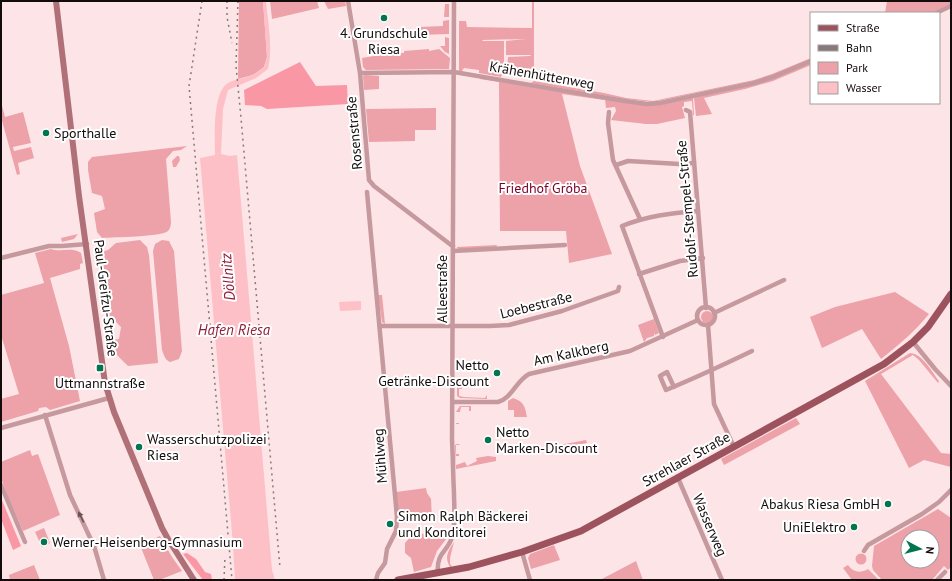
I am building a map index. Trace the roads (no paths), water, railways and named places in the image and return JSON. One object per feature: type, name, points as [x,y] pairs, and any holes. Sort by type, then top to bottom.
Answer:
[{"type":"main road","name":"Paul-Greifzu-Straße","points":[[56,1],[78,188],[87,244],[103,368],[109,398],[120,429],[162,528],[194,580]]},
{"type":"main road","name":"Strehlaer Straße","points":[[398,580],[469,567],[522,552],[581,531],[872,371],[913,342],[928,327],[951,294]]},
{"type":"street","name":"Rosenstraße","points":[[348,1],[360,73],[369,180],[374,186],[451,245],[454,249]]},
{"type":"street","name":"Alleestraße","points":[[438,573],[440,555],[449,544],[452,537],[454,506],[454,1]]},
{"type":"street","points":[[938,12],[951,6]]},
{"type":"street","name":"Krähenhüttenweg","points":[[360,73],[454,72],[647,104],[660,103],[759,81],[810,61]]},
{"type":"street","name":"Rudolf-Stempel-Straße","points":[[686,110],[690,112],[706,308]]},
{"type":"street","points":[[609,112],[608,123],[614,160],[640,219]]},
{"type":"street","points":[[616,165],[628,161],[679,164],[694,163]]},
{"type":"street","name":"Mühlweg","points":[[367,192],[397,517],[396,531],[387,549],[385,563],[376,580]]},
{"type":"street","points":[[663,337],[622,226],[640,219],[665,214],[698,211]]},
{"type":"street","points":[[1,258],[49,246],[87,244]]},
{"type":"street","points":[[454,249],[565,245]]},
{"type":"street","points":[[639,274],[680,261],[703,258]]},
{"type":"street","points":[[714,313],[784,280]]},
{"type":"street","name":"Loebestraße","points":[[453,326],[503,325],[524,321],[578,306],[618,291],[619,287]]},
{"type":"street","points":[[706,308],[712,310],[714,313],[714,320],[708,325],[702,324],[698,320],[698,313],[702,309],[706,308]]},
{"type":"street","name":"Am Kalkberg","points":[[453,402],[498,402],[509,396],[522,378],[529,374],[625,352],[663,337],[698,320]]},
{"type":"street","points":[[708,325],[714,404],[734,448]]},
{"type":"street","points":[[380,326],[453,326]]},
{"type":"street","points":[[913,342],[951,386]]},
{"type":"street","points":[[674,386],[752,351]]},
{"type":"street","points":[[1,428],[109,398]]},
{"type":"street","points":[[45,415],[70,495],[94,546],[104,580]]},
{"type":"street","name":"Wasserweg","points":[[678,478],[722,580]]},
{"type":"street","points":[[1,485],[25,542]]},
{"type":"street","points":[[864,551],[868,545],[932,506],[951,490]]},
{"type":"street","points":[[522,552],[530,580]]},
{"type":"street","points":[[937,580],[945,572]]},
{"type":"water","name":"Hafen Riesa","points":[[263,1],[266,1],[270,35],[268,69],[256,78],[228,90],[223,109],[221,154],[230,156],[237,155],[272,570],[275,580],[235,580],[200,158],[215,155],[217,106],[219,96],[223,88],[228,83],[255,74],[264,67],[267,57]]},
{"type":"water","points":[[361,301],[361,310],[340,311],[339,302]]},
{"type":"railway","points":[[202,1],[189,86],[232,580]]},
{"type":"railway","points":[[227,1],[227,17],[232,43]]},
{"type":"railway","points":[[238,1],[236,66],[280,568]]},
{"type":"railway","points":[[224,580],[225,556]]},
{"type":"place","name":"4. Grundschule Riesa","points":[[384,18]]},
{"type":"place","name":"Sporthalle","points":[[46,133]]},
{"type":"place","name":"Uttmannstraße","points":[[100,368]]},
{"type":"place","name":"Netto Getränke-Discount","points":[[497,373]]},
{"type":"place","name":"Netto Marken-Discount","points":[[488,440]]},
{"type":"place","name":"Wasserschutzpolizei Riesa","points":[[139,447]]},
{"type":"place","name":"Abakus Riesa GmbH","points":[[888,504]]},
{"type":"place","name":"Simon Ralph Bäckerei und Konditorei","points":[[390,524]]},
{"type":"place","name":"UniElektro","points":[[854,527]]},
{"type":"place","name":"Werner-Heisenberg-Gymnasium","points":[[44,542]]},
{"type":"park label","name":"Friedhof Gröba","points":[[543,188]]},
{"type":"water label","name":"Döllnitz","points":[[228,277]]}]
